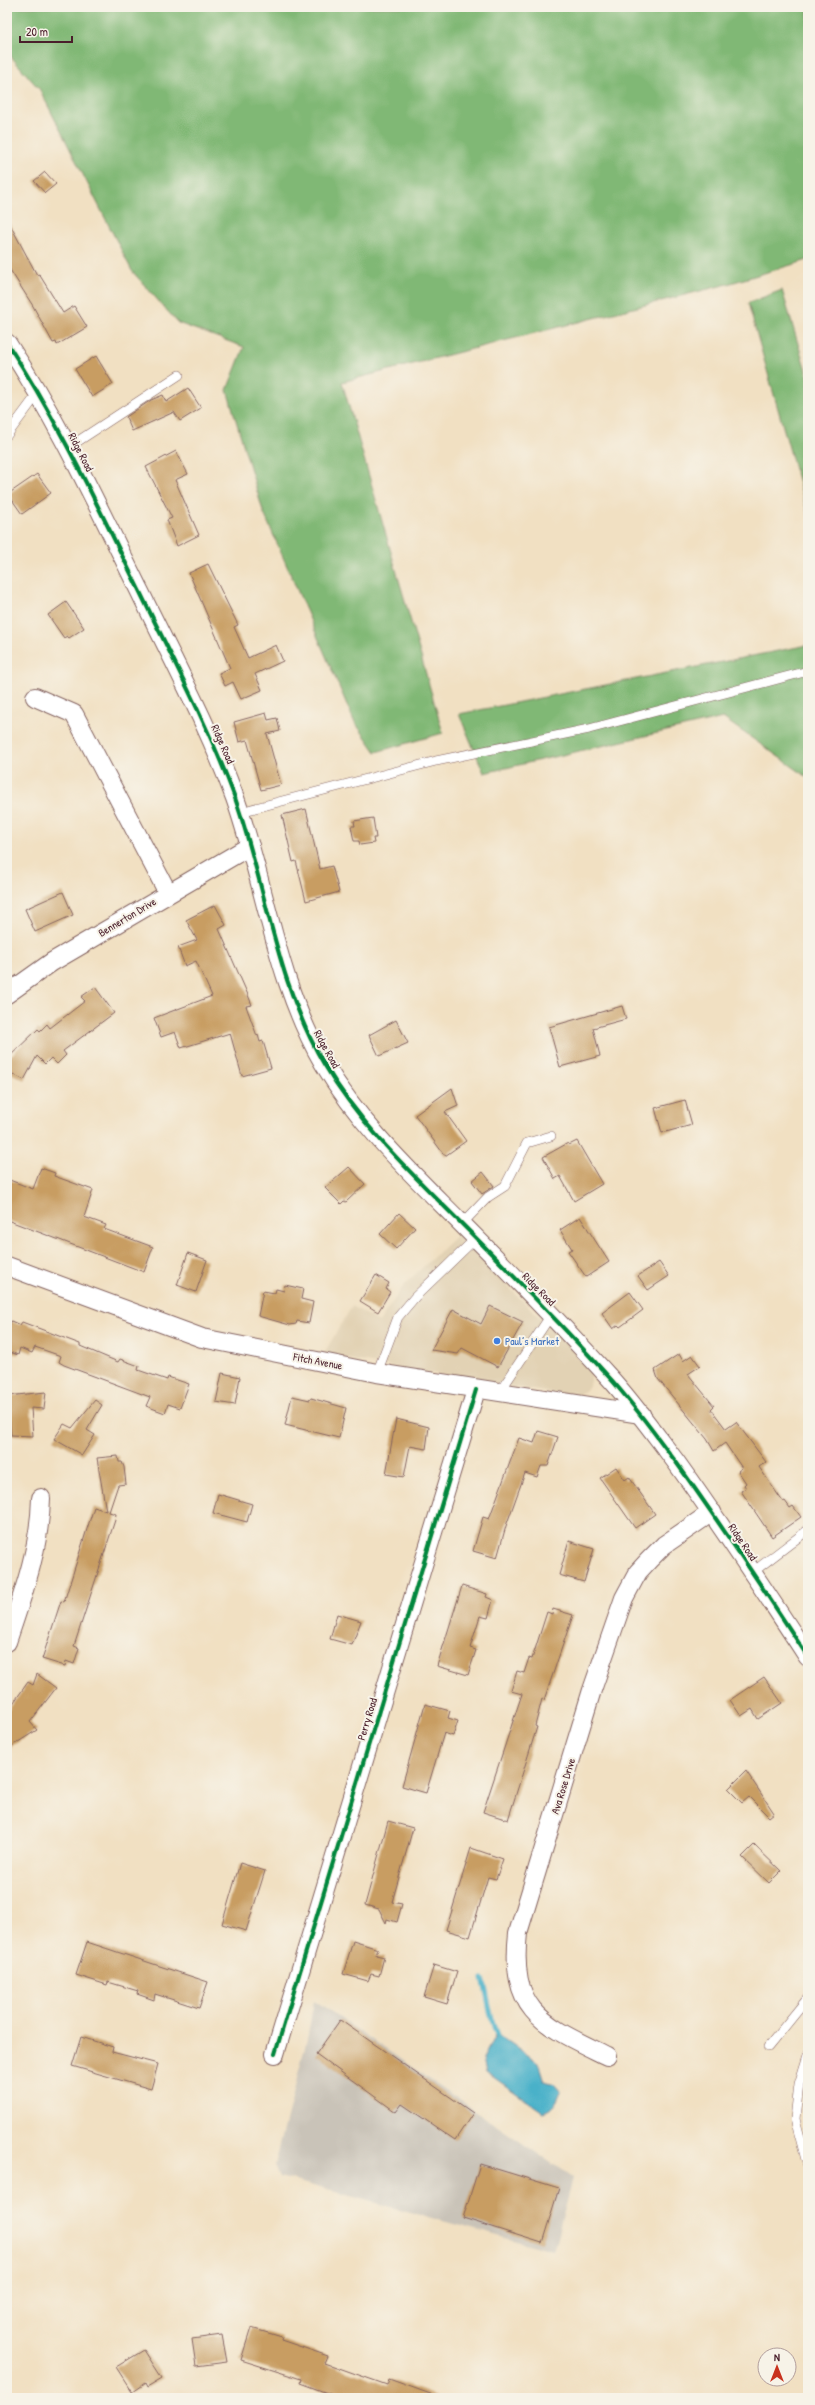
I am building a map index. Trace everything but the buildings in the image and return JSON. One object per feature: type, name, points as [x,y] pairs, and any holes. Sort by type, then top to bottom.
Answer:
[{"type":"street","name":"Ridge Road","points":[[7,343],[38,392],[69,447],[222,764],[240,812],[278,953],[292,996],[303,1023],[323,1062],[341,1092],[369,1127],[551,1315],[640,1414],[712,1512],[808,1657]]},
{"type":"street","points":[[35,697],[74,714],[168,893]]},
{"type":"street","name":"Bennerton Drive","points":[[10,986],[250,846]]},
{"type":"street","name":"Fitch Avenue","points":[[7,1266],[202,1338],[377,1373],[476,1390],[640,1414]]},
{"type":"street","name":"Perry Road","points":[[275,2054],[476,1390]]},
{"type":"street","points":[[7,1642],[35,1554],[40,1526],[41,1498]]},
{"type":"street","name":"Ava Rose Drive","points":[[607,2056],[551,2028],[535,2015],[522,1993],[516,1951],[518,1933],[592,1690],[624,1598],[638,1572],[664,1545],[712,1512]]},
{"type":"lane","points":[[69,447],[178,375]]},
{"type":"lane","points":[[7,435],[38,392]]},
{"type":"lane","points":[[240,812],[436,761],[589,729],[808,671]]},
{"type":"lane","points":[[462,1224],[488,1197],[505,1186],[527,1143],[550,1136]]},
{"type":"lane","points":[[377,1373],[398,1317],[415,1297],[476,1238]]},
{"type":"lane","points":[[499,1393],[551,1315]]},
{"type":"lane","points":[[753,1572],[808,1530]]},
{"type":"lane","points":[[768,2047],[808,1998]]},
{"type":"lane","points":[[808,2056],[799,2084],[795,2119],[808,2168]]},
{"type":"shaded area","points":[[458,1234],[491,1270],[568,1345],[591,1373],[591,1382],[586,1390],[575,1397],[323,1355],[352,1306],[379,1322],[404,1285]]},
{"type":"shaded area","points":[[314,2000],[573,2178],[553,2251],[280,2177],[275,2165],[308,2035]]},
{"type":"green space","points":[[7,7],[800,7],[800,9],[808,7],[808,260],[724,285],[342,382],[443,733],[376,752],[354,721],[263,511],[227,390],[244,347],[178,323],[132,271],[40,90],[7,52]]},
{"type":"green space","points":[[782,290],[808,377],[808,515],[748,303]]},
{"type":"green space","points":[[808,645],[808,780],[806,776],[723,718],[484,773],[459,714]]},
{"type":"water","points":[[495,2035],[499,2035],[538,2062],[544,2081],[554,2084],[561,2092],[556,2102],[550,2109],[543,2112],[486,2072],[483,2059]]},
{"type":"waterway","points":[[483,1979],[492,2021],[497,2035]]},
{"type":"cycle path","points":[[7,343],[44,403],[77,465],[178,668],[214,745],[246,831],[273,933],[294,1000],[308,1033],[324,1064],[338,1086],[368,1126],[385,1145],[552,1316],[626,1397],[693,1486],[808,1657]]},
{"type":"cycle path","points":[[275,2054],[476,1390]]},
{"type":"place","name":"Paul’s Market","points":[[497,1341]]}]
